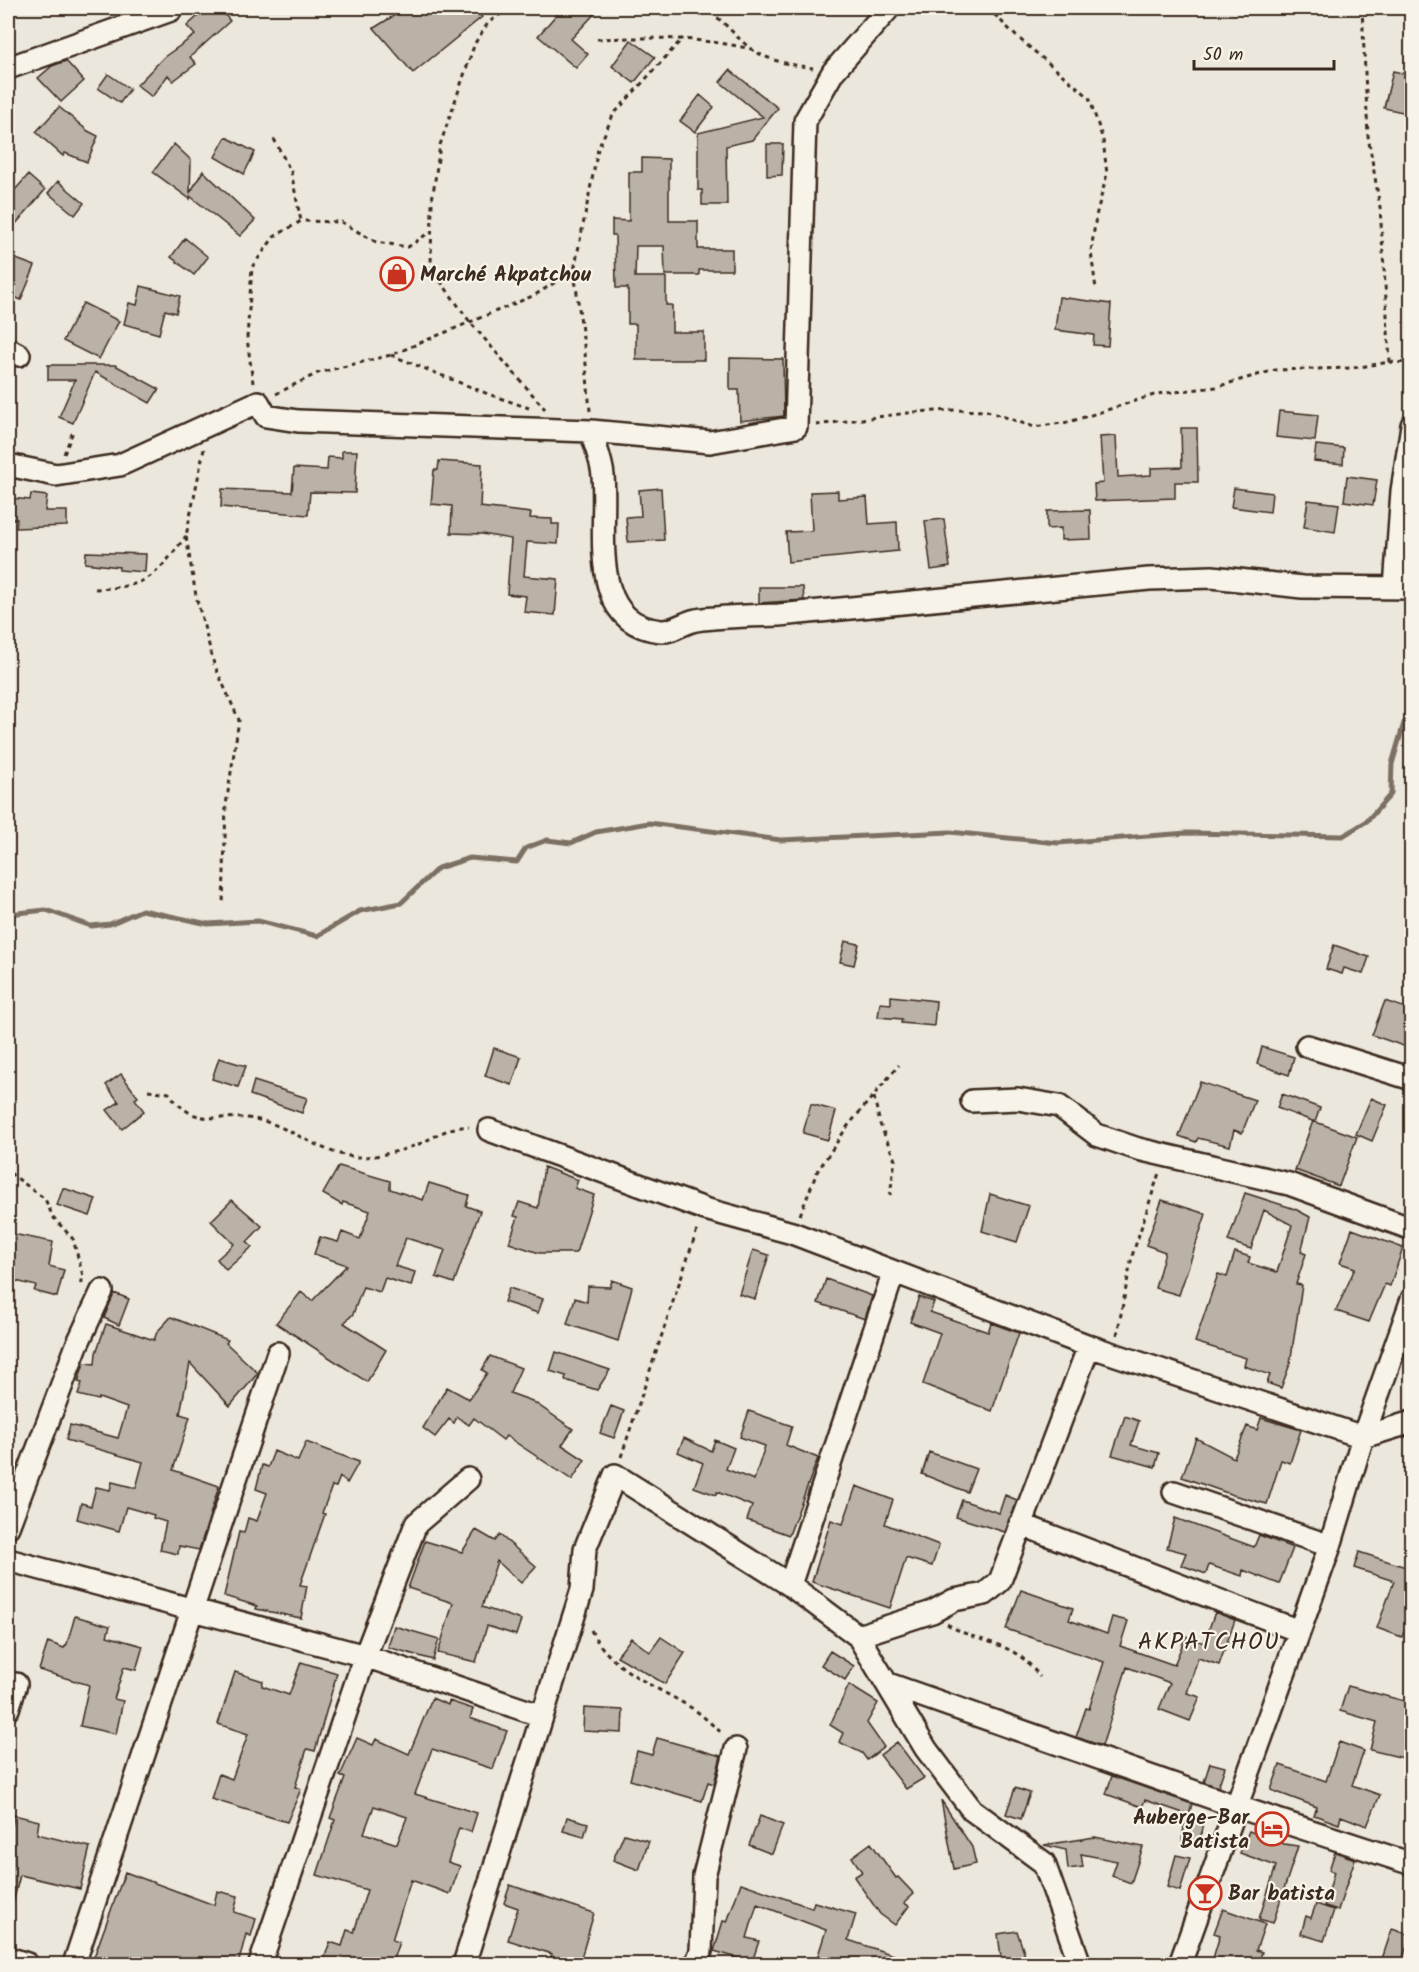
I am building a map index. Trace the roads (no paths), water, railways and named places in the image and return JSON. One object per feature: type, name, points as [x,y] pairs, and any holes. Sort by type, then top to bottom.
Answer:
[{"type":"street","points":[[8,465],[56,475],[120,465],[258,402],[266,416],[298,421],[591,431],[710,442],[796,427],[806,121],[833,72],[889,8]]},
{"type":"street","points":[[8,68],[171,10]]},
{"type":"street","points":[[591,431],[603,475],[603,550],[607,582],[619,609],[638,625],[663,632],[692,621],[719,617],[779,615],[1149,579],[1212,577],[1302,587],[1403,588],[1401,491],[1412,424]]},
{"type":"street","points":[[1307,1046],[1412,1079]]},
{"type":"street","points":[[972,1101],[1017,1099],[1059,1106],[1097,1135],[1164,1155],[1289,1184],[1412,1229]]},
{"type":"street","points":[[489,1130],[705,1209],[792,1233],[893,1274],[1089,1346],[1363,1437],[1412,1422]]},
{"type":"street","points":[[790,1585],[893,1274]]},
{"type":"street","points":[[8,1527],[77,1345],[102,1291]]},
{"type":"street","points":[[1180,1965],[1330,1546],[1363,1437],[1412,1299]]},
{"type":"street","points":[[858,1636],[932,1612],[954,1600],[985,1594],[1000,1581],[1089,1346]]},
{"type":"street","points":[[74,1965],[278,1353]]},
{"type":"street","points":[[464,1965],[582,1590],[585,1550],[615,1475],[790,1585],[858,1636],[926,1749],[972,1810],[1044,1863],[1080,1965]]},
{"type":"street","points":[[260,1965],[365,1656],[416,1524],[468,1479]]},
{"type":"street","points":[[1174,1492],[1330,1546]]},
{"type":"street","points":[[1020,1524],[1299,1631]]},
{"type":"street","points":[[8,1560],[365,1656],[542,1716]]},
{"type":"street","points":[[8,1709],[16,1684]]},
{"type":"street","points":[[888,1684],[1238,1807],[1412,1864]]},
{"type":"street","points":[[696,1965],[701,1951],[704,1876],[736,1749]]},
{"type":"street","points":[[8,1958],[27,1965]]},
{"type":"waterway","points":[[8,914],[46,910],[91,926],[110,924],[142,910],[208,924],[258,921],[317,936],[360,911],[401,903],[438,868],[470,858],[517,862],[526,848],[547,840],[571,843],[596,832],[649,823],[781,840],[950,832],[1058,843],[1187,833],[1343,836],[1367,821],[1391,794],[1392,764],[1404,723],[1412,715]]},
{"type":"place","name":"Marché Akpatchou","points":[[397,274]]},
{"type":"place","name":"Auberge-Bar Batista","points":[[1272,1829]]},
{"type":"place","name":"Bar batista","points":[[1205,1893]]},
{"type":"district","name":"AKPATCHOU","points":[[1209,1641]]}]
